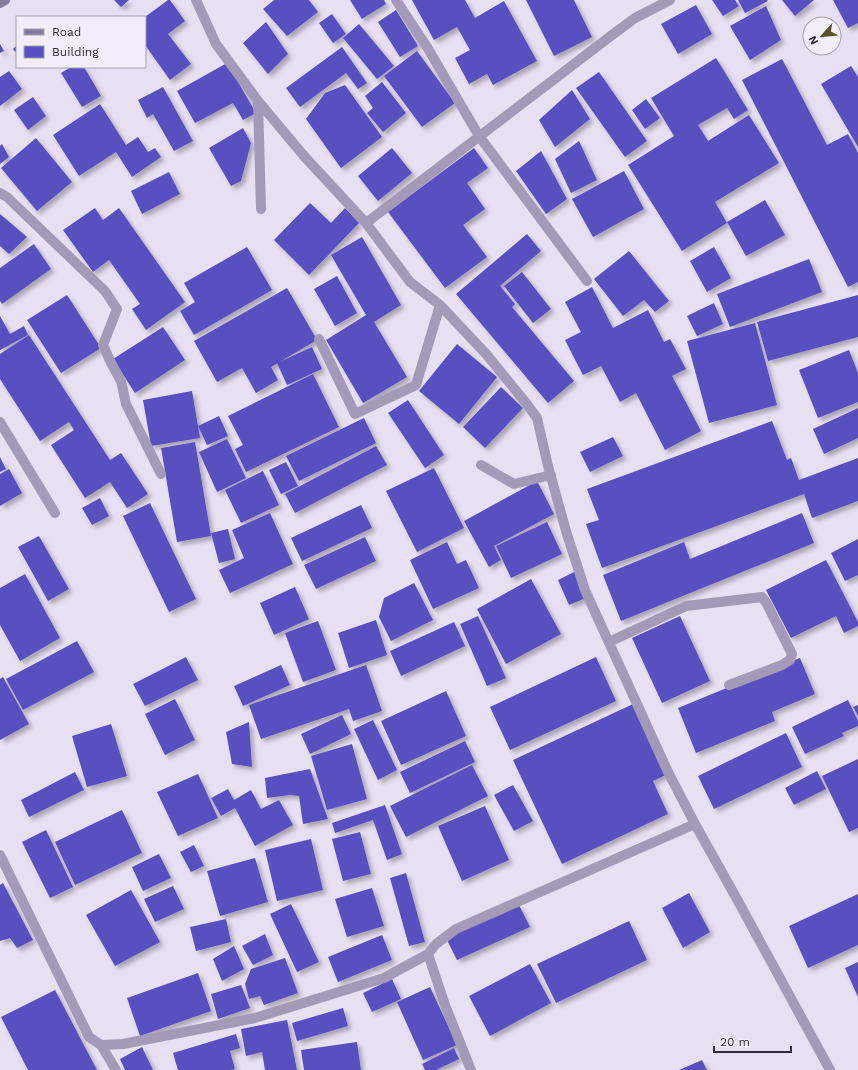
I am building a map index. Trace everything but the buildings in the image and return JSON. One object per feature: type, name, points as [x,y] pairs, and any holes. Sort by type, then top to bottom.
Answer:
[{"type":"street","points":[[0,3],[5,0]]},
{"type":"street","points":[[196,0],[216,44],[258,101],[304,156],[366,223],[410,282],[440,305],[487,355],[537,418],[566,531],[585,590],[668,772],[694,824],[738,901],[830,1070]]},
{"type":"street","points":[[396,0],[427,47],[479,136],[587,281]]},
{"type":"street","points":[[366,223],[635,18],[670,0]]},
{"type":"street","points":[[258,101],[261,208]]},
{"type":"street","points":[[0,193],[7,197],[105,291],[116,309],[103,345],[111,364],[121,381],[126,404],[160,474]]},
{"type":"street","points":[[319,339],[354,414],[416,385],[440,305]]},
{"type":"street","points":[[0,422],[55,513]]},
{"type":"street","points":[[481,465],[514,484],[551,475]]},
{"type":"street","points":[[609,642],[686,606],[762,597],[792,654],[790,660],[782,665],[729,685]]},
{"type":"street","points":[[101,1045],[123,1044],[255,1018],[384,978],[428,954],[436,944],[456,928],[694,824]]},
{"type":"street","points":[[0,855],[89,1037],[101,1045],[116,1070]]},
{"type":"street","points":[[428,954],[445,1005],[471,1070]]}]
